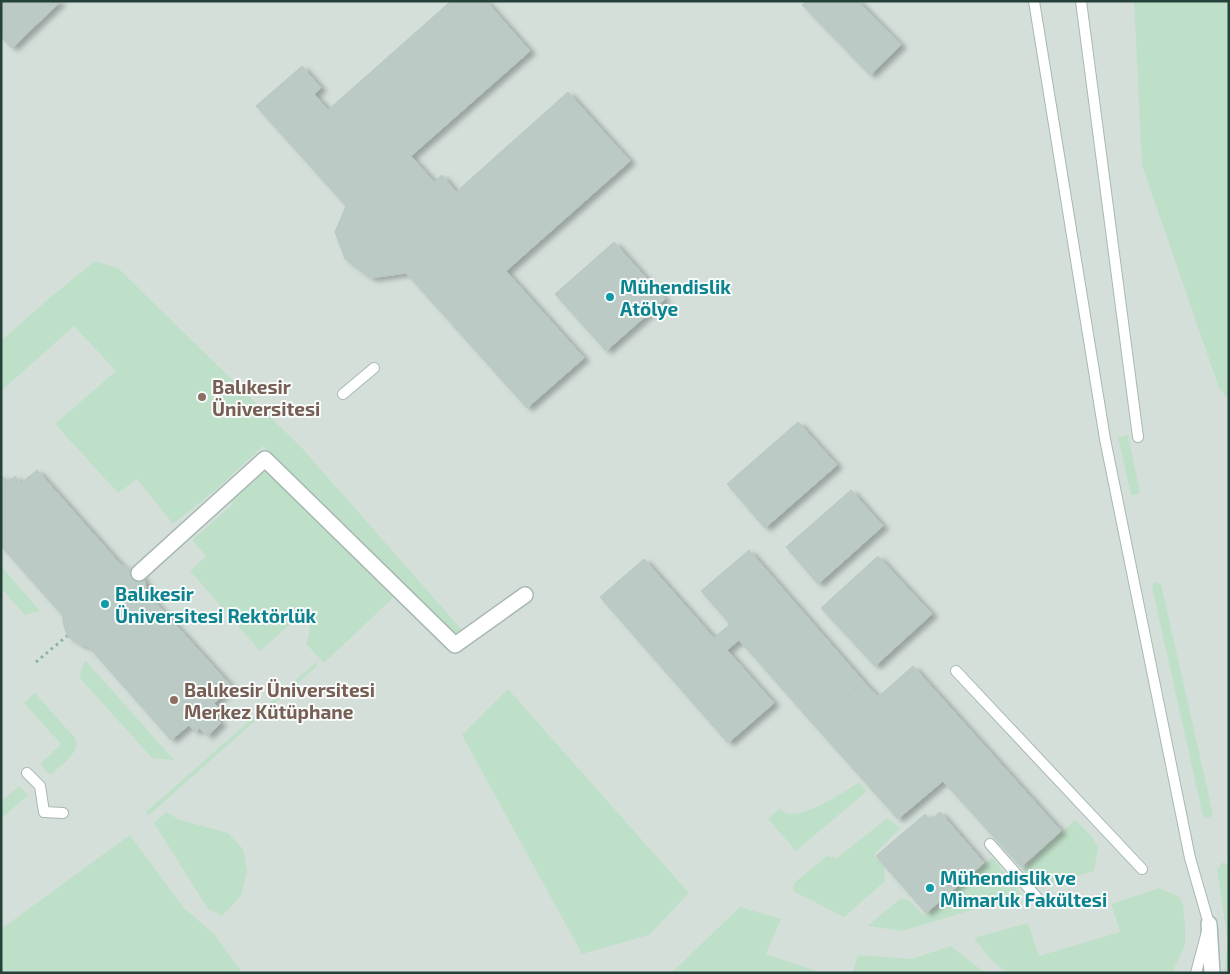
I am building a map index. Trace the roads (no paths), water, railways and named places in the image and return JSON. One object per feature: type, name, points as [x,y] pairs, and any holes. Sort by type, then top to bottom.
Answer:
[{"type":"street","points":[[139,573],[265,460],[455,645],[525,595]]},
{"type":"street","points":[[1208,924],[1212,973]]},
{"type":"lane","points":[[1034,1],[1105,439],[1190,858],[1208,924],[1196,973]]},
{"type":"lane","points":[[1081,1],[1138,437]]},
{"type":"lane","points":[[342,394],[374,368]]},
{"type":"lane","points":[[956,672],[1142,869]]},
{"type":"lane","points":[[28,773],[40,786],[44,812],[62,813]]},
{"type":"lane","points":[[990,844],[1040,901]]},
{"type":"place","name":"Mühendislik Atölye","points":[[610,297]]},
{"type":"place","name":"Balıkesir Üniversitesi","points":[[202,397]]},
{"type":"place","name":"Balıkesir Üniversitesi Rektörlük","points":[[105,604]]},
{"type":"place","name":"Balıkesir Üniversitesi Merkez Kütüphane","points":[[174,700]]},
{"type":"place","name":"Mühendislik ve Mimarlık Fakültesi","points":[[930,888]]}]
